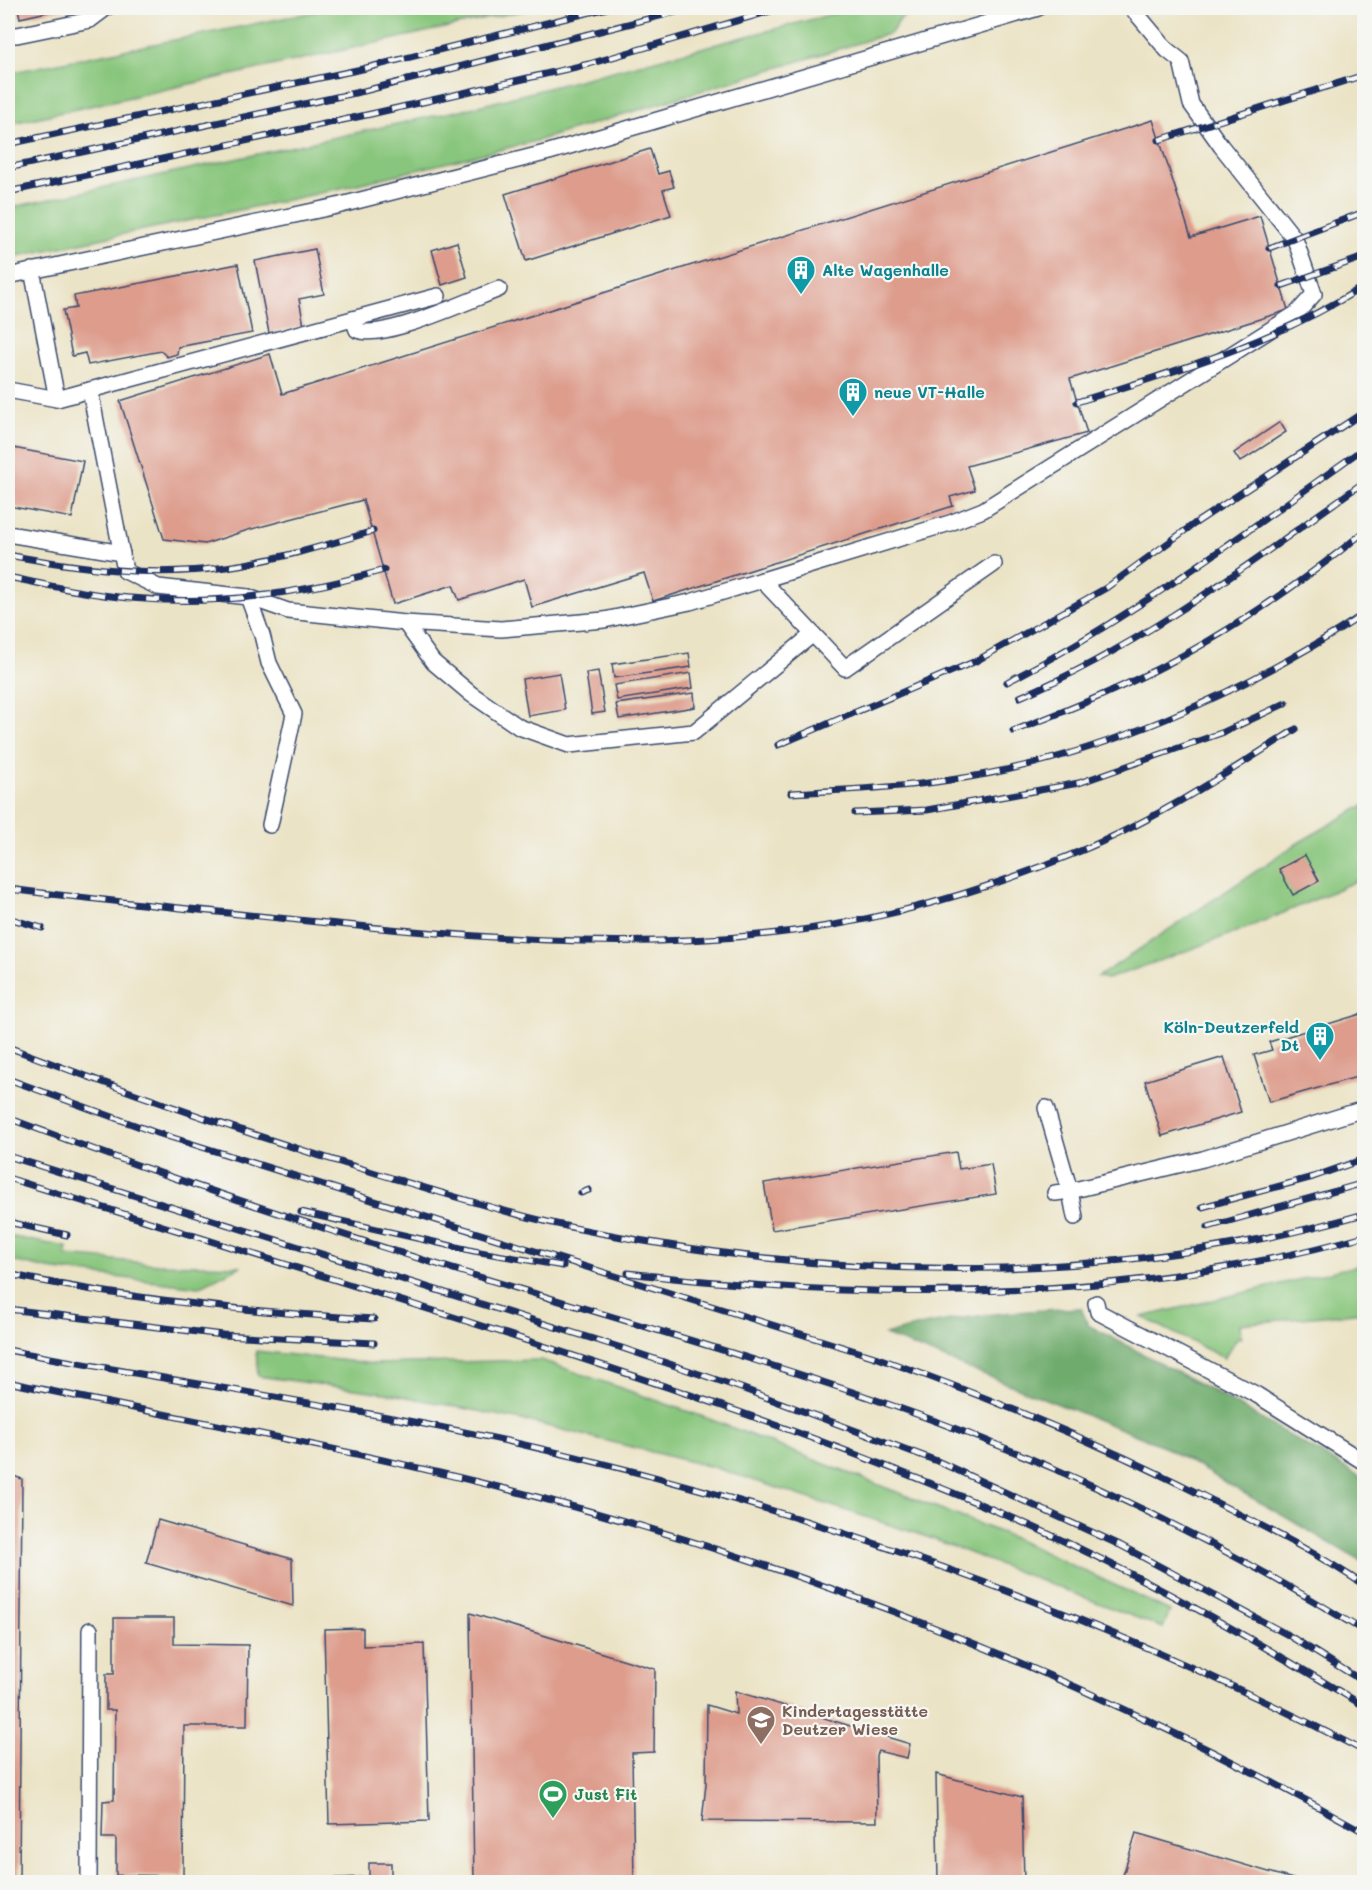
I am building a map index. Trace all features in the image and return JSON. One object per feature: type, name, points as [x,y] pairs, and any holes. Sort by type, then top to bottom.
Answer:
[{"type":"lane","points":[[8,34],[17,35],[90,20],[106,8]]},
{"type":"lane","points":[[8,276],[337,206],[549,152],[1038,8]]},
{"type":"lane","points":[[90,390],[125,571],[158,587],[248,597],[288,611],[405,623],[501,629],[604,620],[690,602],[950,524],[983,510],[1297,313],[1314,294],[1295,239],[1221,146],[1191,104],[1181,61],[1167,50],[1132,8]]},
{"type":"lane","points":[[32,270],[57,399]]},
{"type":"lane","points":[[353,319],[357,330],[366,334],[400,326],[499,289]]},
{"type":"lane","points":[[8,390],[57,399],[438,297]]},
{"type":"lane","points":[[8,534],[122,553]]},
{"type":"lane","points":[[762,580],[845,668],[994,564]]},
{"type":"lane","points":[[248,597],[262,635],[269,663],[294,714],[270,825]]},
{"type":"lane","points":[[405,623],[432,663],[471,694],[519,727],[569,745],[693,732],[813,634]]},
{"type":"lane","points":[[1046,1108],[1063,1192],[1076,1218]]},
{"type":"lane","points":[[1063,1192],[1203,1159],[1365,1109]]},
{"type":"lane","points":[[1096,1303],[1098,1312],[1257,1395],[1365,1462]]},
{"type":"lane","points":[[89,1882],[90,1630]]},
{"type":"green space","points":[[334,8],[535,8],[8,124],[8,73]]},
{"type":"green space","points":[[855,8],[922,8],[901,18],[891,33],[536,141],[316,194],[8,258],[8,208],[475,107]]},
{"type":"green space","points":[[1364,805],[1364,877],[1301,906],[1205,944],[1107,979],[1098,977],[1298,843]]},
{"type":"green space","points":[[8,1236],[67,1247],[66,1256],[159,1264],[241,1266],[199,1287],[48,1269],[8,1260]]},
{"type":"green space","points":[[1364,1264],[1364,1312],[1240,1324],[1241,1338],[1238,1337],[1224,1358],[1142,1317]]},
{"type":"green space","points":[[1081,1308],[1088,1325],[1220,1395],[1364,1479],[1364,1563],[1161,1445],[885,1335],[933,1323],[982,1316]]},
{"type":"green space","points":[[256,1351],[375,1364],[541,1360],[712,1420],[1007,1535],[1170,1611],[1163,1628],[933,1539],[716,1468],[527,1421],[392,1394],[258,1376]]},
{"type":"building","points":[[18,8],[65,8],[20,18]]},
{"type":"building","points":[[1153,120],[1191,237],[1260,216],[1288,310],[1070,379],[1087,433],[967,466],[975,490],[950,497],[953,506],[653,601],[644,573],[532,607],[524,579],[459,600],[453,585],[393,604],[363,500],[248,530],[205,544],[164,539],[120,401],[270,354],[282,394]]},
{"type":"building","points":[[650,149],[658,174],[669,171],[674,187],[663,190],[671,215],[526,261],[505,194]]},
{"type":"building","points":[[457,242],[467,277],[442,285],[432,250]]},
{"type":"building","points":[[315,249],[324,294],[299,299],[304,326],[269,333],[255,261]]},
{"type":"building","points":[[238,264],[252,333],[178,347],[177,354],[167,357],[161,351],[88,365],[85,353],[72,356],[63,310],[76,308],[74,296]]},
{"type":"building","points":[[1280,422],[1286,432],[1240,462],[1234,453]]},
{"type":"building","points":[[8,447],[83,461],[72,518],[8,506]]},
{"type":"building","points":[[689,653],[691,667],[614,678],[612,664]]},
{"type":"building","points":[[598,671],[605,712],[592,714],[586,673]]},
{"type":"building","points":[[559,673],[565,710],[528,716],[522,679]]},
{"type":"building","points":[[691,673],[693,688],[617,700],[614,685]]},
{"type":"building","points":[[694,693],[695,707],[619,719],[616,704]]},
{"type":"building","points":[[1305,855],[1319,881],[1293,895],[1279,869]]},
{"type":"building","name":"Köln-Deutzerfeld Dt","points":[[1364,1013],[1364,1075],[1269,1102],[1254,1055],[1272,1050],[1269,1042]]},
{"type":"building","points":[[1224,1057],[1241,1112],[1162,1136],[1145,1081]]},
{"type":"building","points":[[956,1152],[959,1169],[991,1164],[996,1194],[772,1230],[764,1183]]},
{"type":"building","points":[[8,1474],[22,1479],[19,1882],[8,1882]]},
{"type":"building","points":[[158,1520],[292,1559],[293,1606],[146,1563]]},
{"type":"building","points":[[470,1613],[655,1669],[654,1752],[632,1753],[634,1882],[474,1882]]},
{"type":"building","points":[[114,1618],[174,1618],[174,1644],[248,1645],[247,1726],[184,1726],[183,1876],[116,1875],[116,1838],[102,1838],[103,1801],[114,1800],[115,1710],[106,1710],[106,1674],[114,1674]]},
{"type":"building","points":[[363,1628],[363,1646],[424,1644],[429,1821],[329,1824],[324,1629]]},
{"type":"building","points":[[735,1691],[910,1744],[907,1758],[878,1751],[876,1755],[877,1822],[702,1821],[706,1784],[707,1705],[736,1714]]},
{"type":"building","points":[[936,1774],[1022,1797],[1024,1882],[938,1882]]},
{"type":"building","points":[[1136,1833],[1303,1882],[1121,1882]]},
{"type":"building","points":[[369,1863],[391,1863],[391,1882],[336,1882],[336,1878],[369,1877]]},
{"type":"railway","points":[[8,144],[362,69],[607,8]]},
{"type":"railway","points":[[8,168],[364,91],[691,8]]},
{"type":"railway","points":[[8,192],[371,114],[589,64],[781,8]]},
{"type":"railway","points":[[1159,140],[1364,75]]},
{"type":"railway","points":[[1269,248],[1364,212]]},
{"type":"railway","points":[[1281,286],[1364,257]]},
{"type":"railway","points":[[1077,402],[1188,366],[1261,339],[1330,306],[1364,286]]},
{"type":"railway","points":[[778,745],[976,661],[1106,588],[1194,524],[1364,412]]},
{"type":"railway","points":[[1007,682],[1054,657],[1145,601],[1364,448]]},
{"type":"railway","points":[[1020,697],[1066,676],[1155,626],[1198,599],[1364,482]]},
{"type":"railway","points":[[8,555],[116,570],[171,572],[245,564],[373,531]]},
{"type":"railway","points":[[1013,731],[1108,692],[1198,647],[1284,592],[1364,532]]},
{"type":"railway","points":[[8,577],[115,597],[195,600],[289,592],[384,570]]},
{"type":"railway","points":[[791,793],[930,783],[1004,770],[1058,757],[1112,740],[1218,696],[1318,643],[1364,614]]},
{"type":"railway","points":[[855,813],[927,810],[1079,783],[1224,732],[1286,703]]},
{"type":"railway","points":[[8,889],[484,937],[659,941],[777,933],[852,922],[925,905],[1033,870],[1098,843],[1157,814],[1296,729]]},
{"type":"railway","points":[[8,918],[42,928]]},
{"type":"railway","points":[[8,1047],[247,1132],[442,1193],[518,1214],[595,1232],[691,1248],[787,1260],[884,1267],[981,1268],[1078,1264],[1174,1254],[1269,1237],[1364,1214]]},
{"type":"railway","points":[[8,1079],[154,1132],[924,1374],[1058,1428],[1190,1489],[1283,1537],[1364,1585]]},
{"type":"railway","points":[[8,1118],[165,1175],[324,1228],[749,1358],[994,1443],[1103,1490],[1156,1516],[1261,1571],[1364,1631]]},
{"type":"railway","points":[[8,1156],[622,1348],[741,1388],[937,1461],[1120,1545],[1288,1635],[1364,1682]]},
{"type":"railway","points":[[1202,1207],[1313,1177],[1364,1159]]},
{"type":"railway","points":[[8,1178],[603,1365],[879,1463],[1015,1519],[1105,1561],[1236,1631],[1364,1706]]},
{"type":"railway","points":[[1208,1227],[1364,1183]]},
{"type":"railway","points":[[581,1193],[589,1190]]},
{"type":"railway","points":[[301,1212],[474,1251],[563,1266]]},
{"type":"railway","points":[[8,1222],[67,1235]]},
{"type":"railway","points":[[628,1273],[812,1289],[905,1292],[998,1290],[1091,1285],[1183,1274],[1274,1258],[1364,1236]]},
{"type":"railway","points":[[8,1274],[99,1291],[190,1304],[374,1319]]},
{"type":"railway","points":[[8,1309],[223,1335],[374,1343]]},
{"type":"railway","points":[[8,1350],[445,1428],[617,1467],[727,1497],[946,1568],[1053,1609],[1263,1700],[1364,1751]]},
{"type":"railway","points":[[8,1382],[440,1473],[614,1518],[725,1552],[835,1590],[1052,1677],[1158,1725],[1364,1832]]},
{"type":"place","name":"Alte Wagenhalle","points":[[801,296]]},
{"type":"place","name":"neue VT-Halle","points":[[853,418]]},
{"type":"place","name":"Köln-Deutzerfeld Dt","points":[[1320,1062]]},
{"type":"place","name":"Kindertagesstätte Deutzer Wiese","points":[[761,1746]]},
{"type":"place","name":"Just Fit","points":[[553,1820]]}]
